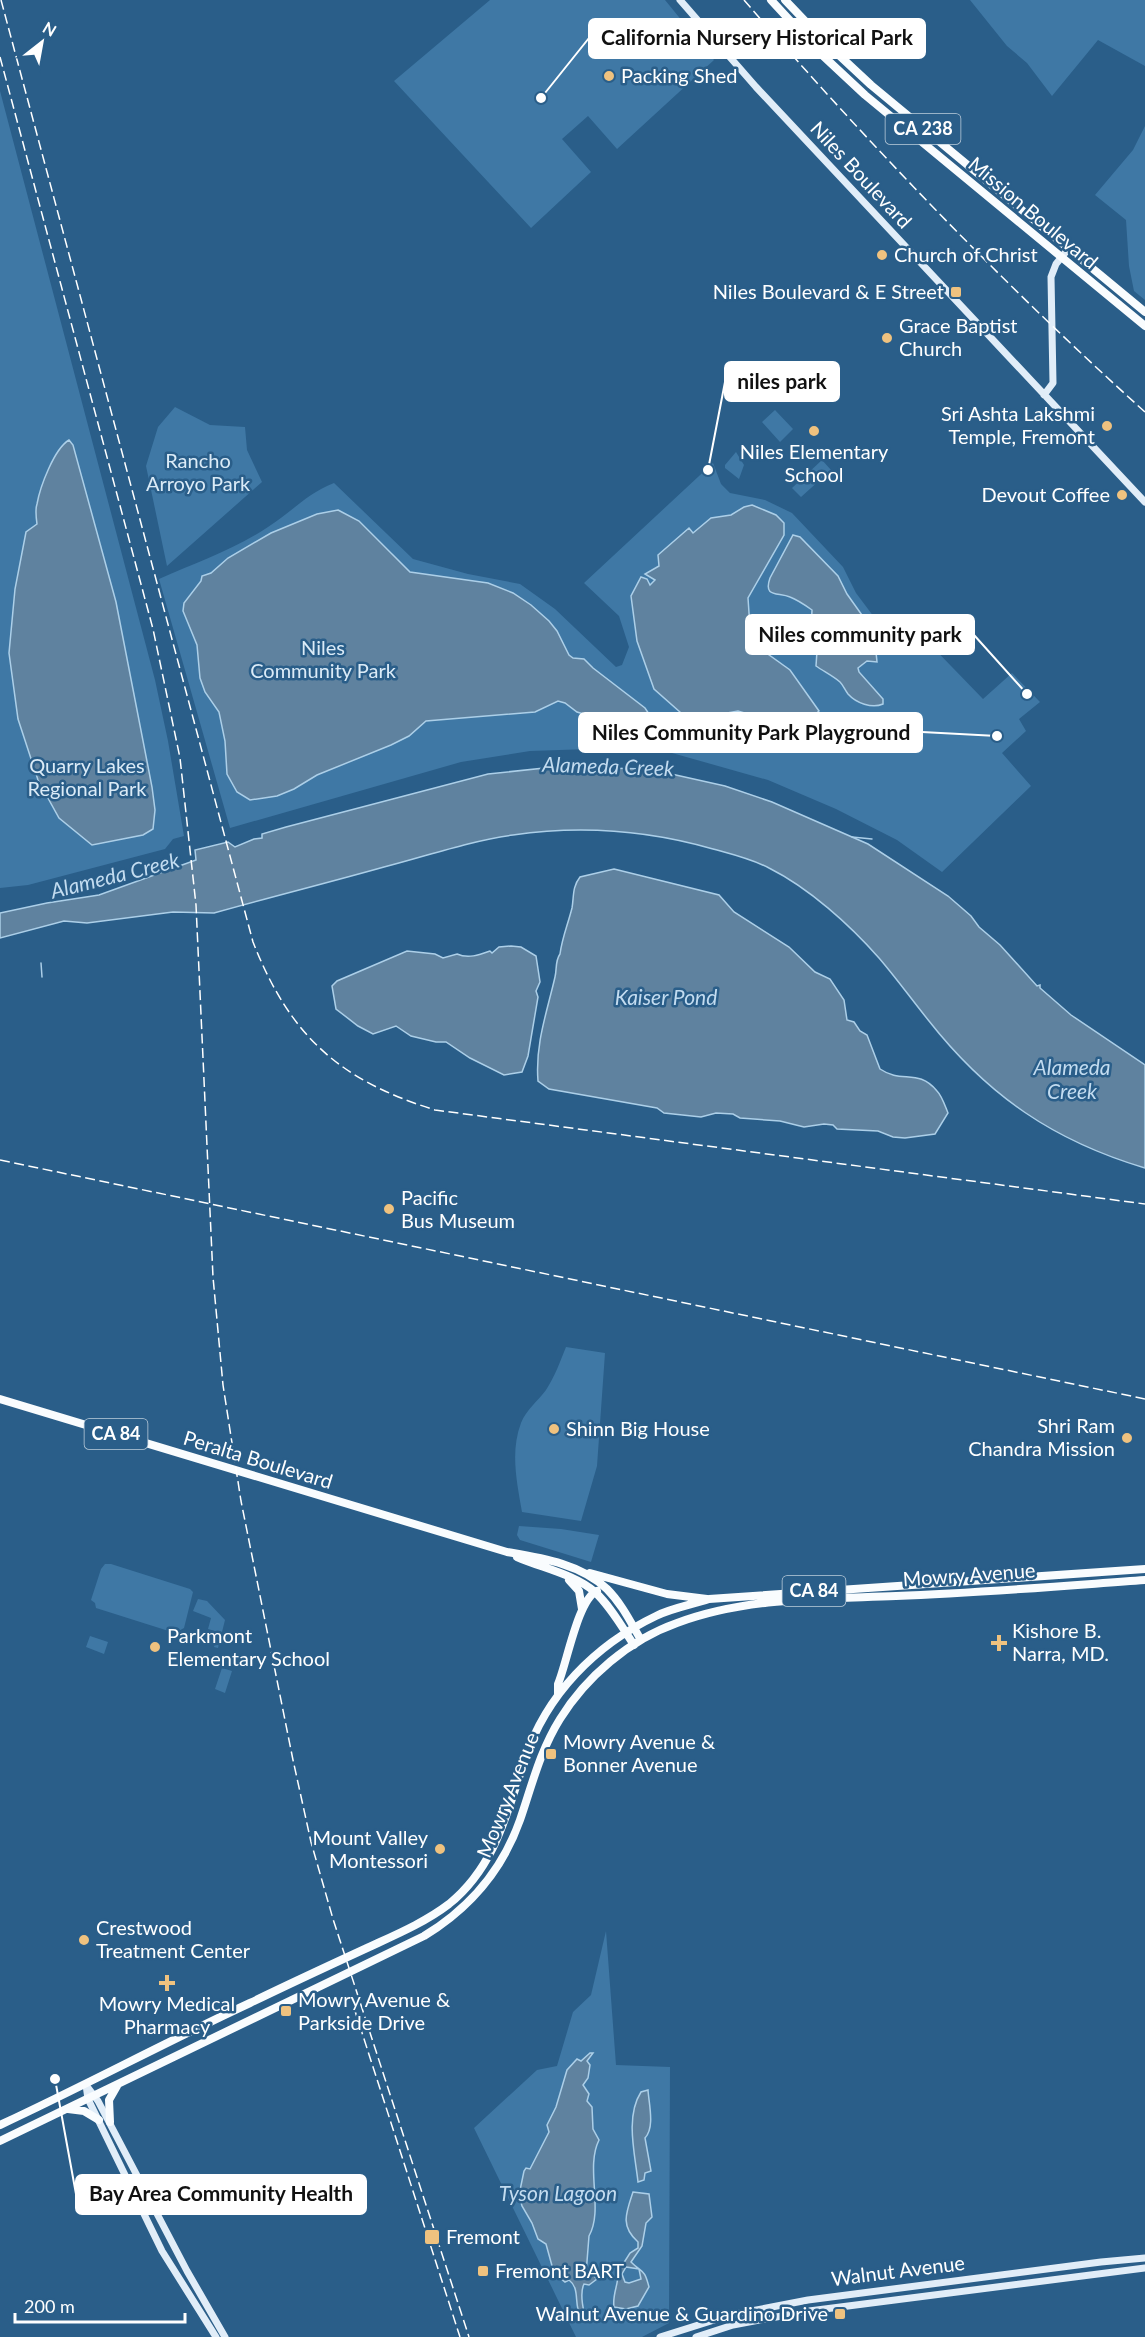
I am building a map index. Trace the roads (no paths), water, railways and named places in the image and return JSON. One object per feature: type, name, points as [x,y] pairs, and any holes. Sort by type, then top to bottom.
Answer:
[{"type":"main road","name":"Niles Boulevard","points":[[680,0],[756,87],[1145,502]]},
{"type":"main road","name":"Mission Boulevard","points":[[771,0],[820,53],[866,95],[1145,326]]},
{"type":"main road","name":"Mission Boulevard","points":[[785,0],[827,44],[879,92],[1145,312]]},
{"type":"main road","points":[[1044,395],[1053,383],[1051,277],[1069,248]]},
{"type":"main road","name":"Peralta Boulevard","points":[[0,1398],[507,1552],[581,1570],[608,1590],[634,1628],[638,1642]]},
{"type":"main road","name":"Peralta Boulevard","points":[[507,1552],[564,1575],[594,1591],[611,1609],[626,1632],[638,1642]]},
{"type":"main road","name":"Mowry Avenue","points":[[0,2125],[418,1923],[448,1904],[475,1877],[493,1851],[511,1805],[529,1748],[558,1695],[570,1679],[595,1654],[626,1632],[669,1611],[709,1599],[1145,1569]]},
{"type":"main road","points":[[581,1570],[667,1594],[709,1599]]},
{"type":"main road","points":[[564,1575],[579,1592],[582,1609]]},
{"type":"main road","name":"Mowry Avenue","points":[[0,2141],[424,1936],[456,1914],[482,1889],[502,1860],[517,1827],[542,1750],[563,1714],[592,1679],[607,1665],[638,1642],[676,1623],[703,1614],[761,1604],[972,1593],[1145,1580]]},
{"type":"main road","points":[[594,1591],[608,1590]]},
{"type":"main road","name":"Mowry Avenue","points":[[558,1695],[558,1684],[582,1609],[594,1591]]},
{"type":"main road","points":[[110,2122],[108,2111],[110,2098],[121,2083]]},
{"type":"main road","points":[[86,2085],[99,2120],[162,2251],[216,2337]]},
{"type":"main road","points":[[92,2098],[110,2122],[187,2271],[225,2337]]},
{"type":"main road","points":[[67,2109],[84,2111],[99,2120]]},
{"type":"main road","name":"Walnut Avenue","points":[[660,2337],[730,2315],[808,2300],[1145,2258]]},
{"type":"main road","name":"Walnut Avenue","points":[[696,2337],[733,2325],[809,2311],[1145,2268]]},
{"type":"water","points":[[69,440],[73,445],[116,602],[155,810],[153,829],[143,835],[92,845],[59,818],[38,780],[18,719],[9,653],[15,589],[26,532],[37,524],[36,506],[44,479],[58,451]]},
{"type":"water","points":[[752,505],[776,515],[784,523],[784,535],[748,598],[751,642],[790,670],[819,711],[800,728],[771,731],[765,719],[738,711],[689,720],[654,689],[637,641],[631,596],[641,577],[647,579],[650,585],[655,580],[645,574],[659,566],[658,555],[689,528],[693,533],[711,518],[731,515]]},
{"type":"water","points":[[338,510],[359,521],[410,572],[488,583],[513,593],[531,605],[557,631],[569,655],[573,658],[584,659],[645,708],[653,720],[642,732],[626,732],[604,720],[577,712],[558,701],[535,712],[426,721],[409,736],[317,775],[277,796],[250,800],[237,792],[227,774],[225,741],[219,712],[205,692],[200,678],[197,645],[183,611],[184,603],[201,581],[202,576],[211,573],[228,558],[271,533],[317,514]]},
{"type":"water","points":[[793,535],[800,537],[838,576],[847,594],[874,632],[877,662],[867,661],[858,668],[883,699],[883,704],[869,705],[855,700],[840,682],[816,666],[817,651],[811,632],[812,610],[796,600],[773,593],[768,589],[770,578]]},
{"type":"water","name":"Alameda Creek","points":[[554,767],[649,769],[725,786],[772,802],[868,844],[948,896],[1000,945],[1037,986],[1040,985],[1040,988],[1071,1015],[1145,1065],[1145,1168],[1081,1144],[1052,1129],[999,1093],[951,1048],[868,945],[828,908],[799,886],[749,859],[663,837],[589,830],[513,835],[464,845],[214,913],[173,912],[87,923],[64,921],[0,938],[0,913],[99,895],[196,860],[195,850],[228,842],[235,847],[262,838],[262,834],[286,827],[488,774]]},
{"type":"water","name":"Kaiser Pond","points":[[614,869],[719,895],[734,912],[789,947],[815,972],[830,979],[844,1000],[847,1020],[854,1022],[860,1031],[867,1035],[880,1069],[896,1076],[923,1080],[939,1093],[948,1113],[935,1134],[905,1138],[893,1137],[878,1131],[837,1129],[833,1125],[824,1124],[804,1127],[780,1121],[740,1118],[733,1114],[716,1113],[701,1117],[664,1113],[657,1108],[549,1089],[538,1081],[538,1054],[542,1028],[576,885],[580,877]]},
{"type":"water","points":[[499,947],[521,947],[536,956],[540,982],[536,991],[538,997],[528,1056],[522,1072],[504,1075],[470,1058],[446,1042],[411,1036],[396,1026],[373,1034],[336,1009],[332,986],[337,981],[407,951],[435,954],[443,958],[457,954],[469,956],[490,951],[492,953]]},
{"type":"water","name":"Tyson Lagoon","points":[[593,2053],[587,2061],[590,2065],[588,2078],[583,2085],[589,2094],[587,2101],[592,2107],[593,2129],[599,2140],[594,2163],[595,2214],[589,2236],[586,2274],[591,2273],[597,2279],[589,2285],[584,2284],[582,2301],[584,2312],[581,2317],[573,2284],[569,2280],[565,2282],[554,2273],[546,2244],[538,2239],[519,2195],[524,2171],[526,2168],[530,2169],[549,2132],[547,2125],[556,2107],[567,2070],[577,2059],[581,2061]]},
{"type":"water","points":[[648,2090],[651,2122],[645,2138],[651,2171],[645,2173],[644,2180],[638,2182],[632,2136],[633,2113],[641,2092]]},
{"type":"water","points":[[633,2192],[649,2194],[652,2217],[646,2223],[642,2246],[631,2262],[643,2272],[649,2287],[638,2306],[626,2309],[614,2307],[614,2302],[618,2272],[630,2253],[638,2248],[638,2242],[632,2236],[626,2219]],"holes":[[[626,2267],[639,2269],[641,2279],[625,2282],[622,2274]]]},
{"type":"waterway","points":[[852,837],[872,839]]},
{"type":"waterway","points":[[41,963],[42,977]]},
{"type":"railway","points":[[1,0],[253,942],[284,1004],[302,1029],[322,1050],[371,1084],[435,1110],[1145,1204]]},
{"type":"railway","points":[[744,0],[839,108],[938,212],[1040,314],[1145,412]]},
{"type":"railway","points":[[0,57],[153,629],[180,758],[196,905],[213,1277],[223,1385],[241,1501],[293,1760],[311,1842],[333,1919],[469,2337]]},
{"type":"railway","points":[[0,1160],[1145,1399]]},
{"type":"railway","points":[[355,2011],[460,2337]]},
{"type":"place","name":"Packing Shed","points":[[609,76]]},
{"type":"place","name":"California Nursery Historical Park","points":[[541,98]]},
{"type":"place","name":"Church of Christ","points":[[882,255]]},
{"type":"place","name":"Niles Boulevard & E Street","points":[[956,292]]},
{"type":"place","name":"Grace Baptist Church","points":[[887,338]]},
{"type":"place","name":"Sri Ashta Lakshmi Temple, Fremont","points":[[1107,426]]},
{"type":"place","name":"Niles Elementary School","points":[[814,431]]},
{"type":"place","name":"niles park","points":[[708,470]]},
{"type":"place","name":"Devout Coffee","points":[[1122,495]]},
{"type":"place","name":"Niles community park","points":[[1027,694]]},
{"type":"place","name":"Niles Community Park Playground","points":[[997,736]]},
{"type":"place","name":"Pacific Bus Museum","points":[[389,1209]]},
{"type":"place","name":"Shinn Big House","points":[[554,1429]]},
{"type":"place","name":"Shri Ram Chandra Mission","points":[[1127,1438]]},
{"type":"place","name":"Kishore B. Narra, MD.","points":[[999,1643]]},
{"type":"place","name":"Parkmont Elementary School","points":[[155,1647]]},
{"type":"place","name":"Mowry Avenue & Bonner Avenue","points":[[551,1754]]},
{"type":"place","name":"Mount Valley Montessori","points":[[440,1849]]},
{"type":"place","name":"Crestwood Treatment Center","points":[[84,1940]]},
{"type":"place","name":"Mowry Medical Pharmacy","points":[[167,1983]]},
{"type":"place","name":"Mowry Avenue & Parkside Drive","points":[[286,2011]]},
{"type":"place","name":"Bay Area Community Health","points":[[55,2079]]},
{"type":"place","name":"Fremont","points":[[432,2237]]},
{"type":"place","name":"Fremont BART","points":[[483,2271]]},
{"type":"place","name":"Walnut Avenue & Guardino Drive","points":[[840,2314]]},
{"type":"park label","name":"Rancho Arroyo Park","points":[[198,472]]},
{"type":"park label","name":"Niles Community Park","points":[[323,660]]},
{"type":"park label","name":"Quarry Lakes Regional Park","points":[[87,778]]}]
